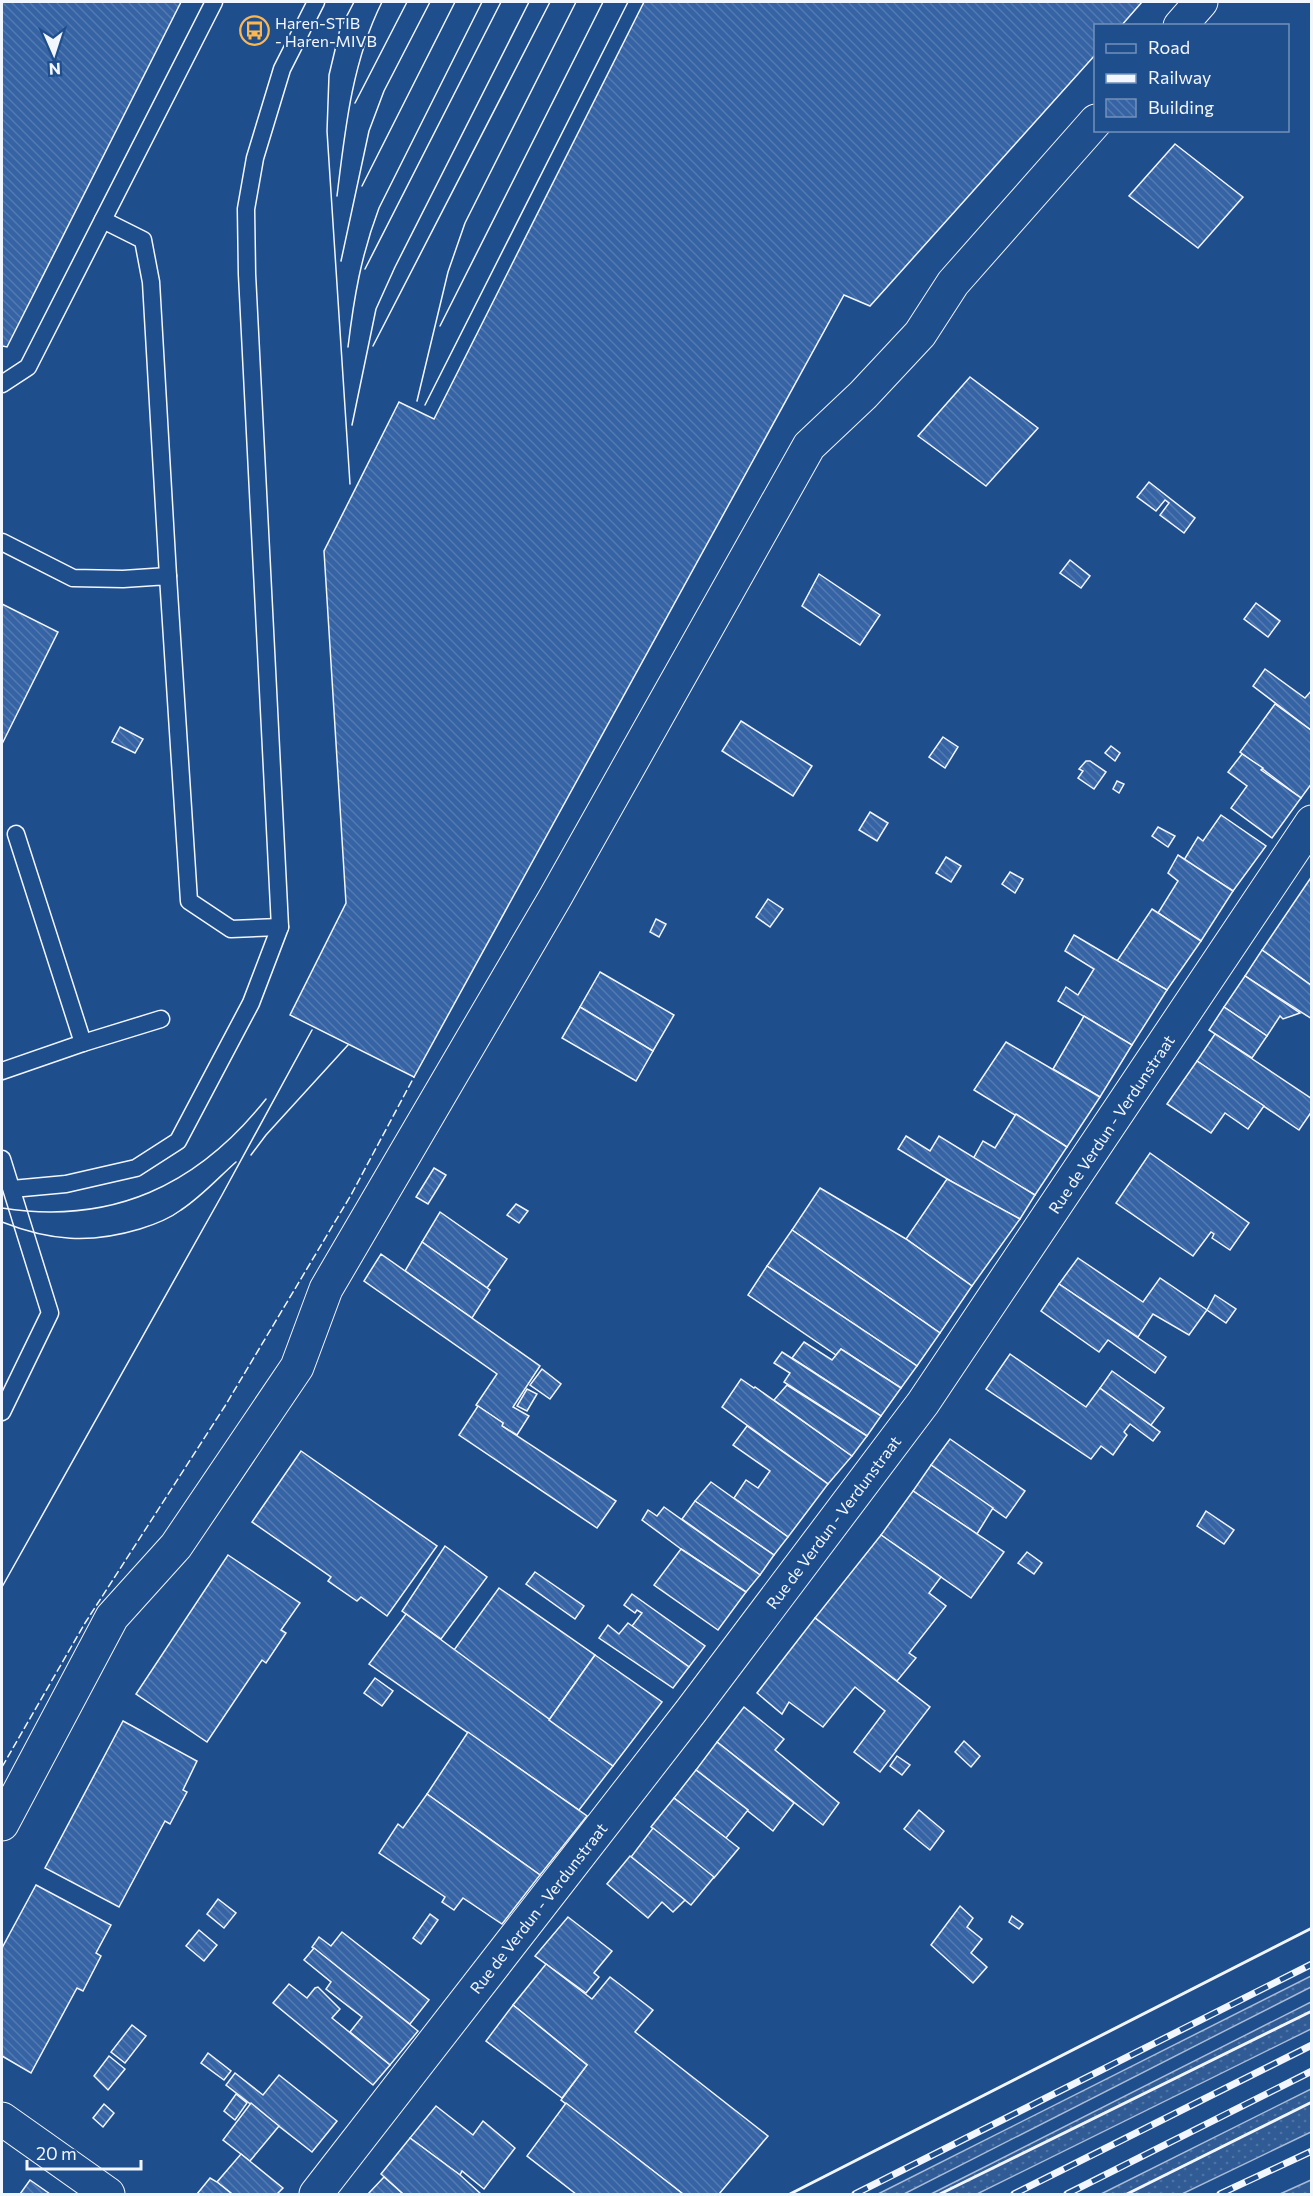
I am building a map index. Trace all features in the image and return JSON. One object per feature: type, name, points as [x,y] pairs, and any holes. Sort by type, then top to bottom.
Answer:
[{"type":"street","points":[[1182,24],[1201,2]]},
{"type":"street","points":[[2,1824],[112,1617],[176,1546],[297,1367],[326,1289],[556,896],[809,446],[863,395],[921,334],[952,284],[1094,122]]},
{"type":"street","name":"Rue de Verdun - Verdunstraat","points":[[316,2194],[691,1711],[923,1403],[1311,822]]},
{"type":"street","points":[[2,2119],[108,2194]]},
{"type":"lane","points":[[2,384],[28,367],[214,2]]},
{"type":"lane","points":[[12,1189],[66,1184],[136,1168],[178,1141],[251,1004],[280,927],[247,274],[246,209],[255,158],[282,69],[316,2]]},
{"type":"lane","points":[[103,220],[143,240],[151,282],[189,901],[231,929],[280,927]]},
{"type":"lane","points":[[2,542],[73,578],[123,579],[168,576]]},
{"type":"lane","points":[[16,834],[82,1044]]},
{"type":"lane","points":[[2,1071],[161,1019]]},
{"type":"lane","points":[[2,1160],[50,1313],[2,1412]]},
{"type":"shaded area","points":[[1311,1976],[1311,1987],[904,2194],[878,2194]]},
{"type":"shaded area","points":[[1311,2002],[1311,2029],[977,2194],[931,2194]]},
{"type":"shaded area","points":[[1311,2089],[1311,2132],[1182,2194],[1101,2194]]},
{"type":"shaded area","points":[[1311,2180],[1311,2194],[1280,2194]]},
{"type":"building","points":[[2,2],[181,2],[7,347],[2,346]]},
{"type":"building","points":[[644,2],[1142,2],[1123,24],[1094,24],[1094,56],[870,306],[844,295],[414,1077],[290,1015],[346,903],[324,551],[399,402],[434,419]]},
{"type":"building","points":[[1175,144],[1243,197],[1198,248],[1129,196]]},
{"type":"building","points":[[970,377],[1038,428],[986,486],[918,436]]},
{"type":"building","points":[[1149,482],[1195,518],[1184,533],[1160,515],[1169,503],[1165,500],[1156,511],[1137,497]]},
{"type":"building","points":[[1070,560],[1090,576],[1081,588],[1060,573]]},
{"type":"building","points":[[819,574],[880,615],[860,645],[802,606]]},
{"type":"building","points":[[1256,603],[1280,621],[1268,637],[1244,619]]},
{"type":"building","points":[[2,604],[58,632],[2,744]]},
{"type":"building","points":[[1265,669],[1305,698],[1312,690],[1312,731],[1253,686]]},
{"type":"building","points":[[1275,704],[1312,731],[1312,783],[1301,798],[1240,752]]},
{"type":"building","points":[[741,721],[812,766],[793,796],[722,751]]},
{"type":"building","points":[[120,727],[143,739],[135,753],[112,742]]},
{"type":"building","points":[[943,737],[958,747],[945,768],[929,757]]},
{"type":"building","points":[[1111,746],[1120,753],[1115,761],[1105,753]]},
{"type":"building","points":[[1242,754],[1301,798],[1272,838],[1231,808],[1247,786],[1228,772]]},
{"type":"building","points":[[1086,761],[1090,761],[1106,772],[1094,789],[1078,778],[1083,771],[1079,769]]},
{"type":"building","points":[[1117,781],[1124,784],[1119,793],[1113,789]]},
{"type":"building","points":[[870,812],[888,823],[877,841],[859,830]]},
{"type":"building","points":[[1221,815],[1266,846],[1233,891],[1184,860],[1198,837],[1203,841]]},
{"type":"building","points":[[1158,827],[1175,836],[1168,847],[1152,836]]},
{"type":"building","points":[[1178,855],[1233,891],[1201,941],[1158,913],[1178,881],[1168,873]]},
{"type":"building","points":[[946,857],[961,866],[951,882],[936,873]]},
{"type":"building","points":[[1010,872],[1023,879],[1015,893],[1002,884]]},
{"type":"building","points":[[1312,876],[1312,986],[1262,950]]},
{"type":"building","points":[[768,899],[783,909],[770,927],[756,917]]},
{"type":"building","points":[[1152,909],[1201,941],[1167,990],[1117,961]]},
{"type":"building","points":[[656,919],[666,924],[659,937],[650,932]]},
{"type":"building","points":[[1074,935],[1167,990],[1132,1045],[1058,1001],[1066,987],[1078,995],[1094,969],[1065,951]]},
{"type":"building","points":[[1262,950],[1312,986],[1312,1019],[1245,976]]},
{"type":"building","points":[[600,972],[674,1015],[653,1051],[580,1007]]},
{"type":"building","points":[[1245,976],[1300,1013],[1283,1019],[1280,1016],[1267,1036],[1224,1007]]},
{"type":"building","points":[[580,1007],[653,1051],[636,1081],[562,1038]]},
{"type":"building","points":[[1224,1007],[1267,1036],[1252,1058],[1209,1030]]},
{"type":"building","points":[[1084,1016],[1132,1045],[1100,1097],[1053,1069]]},
{"type":"building","points":[[1215,1034],[1312,1099],[1312,1111],[1299,1130],[1197,1061]]},
{"type":"building","points":[[1006,1042],[1100,1097],[1067,1147],[974,1090]]},
{"type":"building","points":[[1197,1061],[1264,1106],[1248,1129],[1225,1113],[1211,1133],[1167,1104]]},
{"type":"building","points":[[1016,1114],[1067,1147],[1035,1195],[973,1159],[983,1141],[995,1148]]},
{"type":"building","points":[[906,1136],[930,1151],[939,1136],[1035,1195],[1020,1219],[972,1194],[898,1149]]},
{"type":"building","points":[[1150,1153],[1249,1223],[1230,1250],[1212,1238],[1214,1234],[1211,1232],[1193,1256],[1116,1203]]},
{"type":"building","points":[[434,1168],[446,1175],[428,1204],[416,1197]]},
{"type":"building","points":[[947,1179],[1020,1219],[972,1286],[906,1239]]},
{"type":"building","points":[[820,1188],[906,1239],[972,1286],[940,1333],[792,1230]]},
{"type":"building","points":[[516,1204],[528,1211],[519,1223],[507,1215]]},
{"type":"building","points":[[440,1212],[507,1259],[487,1288],[422,1242]]},
{"type":"building","points":[[792,1230],[940,1333],[917,1366],[767,1266]]},
{"type":"building","points":[[422,1242],[490,1290],[472,1318],[405,1271]]},
{"type":"building","points":[[381,1254],[540,1366],[513,1407],[529,1416],[517,1435],[476,1405],[497,1374],[364,1281]]},
{"type":"building","points":[[1078,1258],[1143,1302],[1160,1278],[1207,1310],[1189,1335],[1153,1314],[1138,1337],[1059,1284]]},
{"type":"building","points":[[767,1266],[917,1366],[901,1388],[841,1349],[836,1355],[748,1295]]},
{"type":"building","points":[[1059,1284],[1166,1357],[1155,1373],[1108,1340],[1099,1352],[1041,1311]]},
{"type":"building","points":[[1215,1295],[1236,1309],[1226,1323],[1207,1310]]},
{"type":"building","points":[[804,1342],[832,1360],[841,1349],[901,1388],[881,1416],[792,1358]]},
{"type":"building","points":[[782,1352],[881,1416],[867,1436],[784,1382],[790,1373],[774,1363]]},
{"type":"building","points":[[1010,1354],[1086,1407],[1100,1388],[1160,1432],[1153,1441],[1130,1424],[1124,1432],[1127,1435],[1113,1455],[1101,1446],[1091,1459],[986,1389]]},
{"type":"building","points":[[542,1369],[561,1384],[550,1399],[530,1385]]},
{"type":"building","points":[[1112,1371],[1164,1408],[1151,1425],[1100,1388]]},
{"type":"building","points":[[741,1379],[852,1456],[828,1484],[722,1407]]},
{"type":"building","points":[[787,1385],[867,1436],[852,1456],[774,1400]]},
{"type":"building","points":[[527,1389],[537,1394],[527,1411],[517,1406]]},
{"type":"building","points":[[478,1406],[503,1423],[502,1426],[616,1501],[597,1528],[459,1435]]},
{"type":"building","points":[[747,1426],[828,1484],[788,1537],[734,1498],[746,1480],[758,1488],[770,1471],[733,1445]]},
{"type":"building","points":[[950,1439],[1025,1491],[1006,1518],[931,1465]]},
{"type":"building","points":[[301,1451],[437,1546],[387,1616],[361,1597],[357,1601],[328,1581],[331,1577],[252,1522]]},
{"type":"building","points":[[931,1465],[993,1508],[977,1534],[913,1491]]},
{"type":"building","points":[[711,1482],[788,1537],[774,1555],[695,1501]]},
{"type":"building","points":[[913,1491],[1004,1552],[971,1598],[881,1535]]},
{"type":"building","points":[[695,1501],[774,1555],[760,1575],[682,1519]]},
{"type":"building","points":[[664,1507],[760,1575],[746,1592],[642,1520],[648,1510],[657,1516]]},
{"type":"building","points":[[1206,1511],[1234,1530],[1224,1544],[1197,1526]]},
{"type":"building","points":[[881,1535],[941,1577],[929,1593],[946,1606],[909,1653],[916,1658],[897,1681],[815,1618]]},
{"type":"building","points":[[445,1546],[487,1577],[441,1639],[402,1611]]},
{"type":"building","points":[[681,1549],[746,1592],[718,1630],[654,1585]]},
{"type":"building","points":[[1027,1552],[1042,1563],[1034,1574],[1018,1563]]},
{"type":"building","points":[[228,1555],[300,1603],[281,1630],[286,1633],[266,1663],[262,1660],[207,1742],[136,1694]]},
{"type":"building","points":[[535,1572],[584,1606],[575,1619],[526,1584]]},
{"type":"building","points":[[499,1588],[595,1655],[549,1720],[454,1650]]},
{"type":"building","points":[[632,1594],[705,1646],[689,1667],[632,1626],[642,1613],[637,1610],[635,1613],[624,1605]]},
{"type":"building","points":[[406,1614],[613,1766],[579,1810],[369,1664]]},
{"type":"building","points":[[815,1618],[930,1707],[880,1772],[854,1752],[885,1711],[855,1687],[823,1727],[789,1702],[782,1714],[757,1693]]},
{"type":"building","points":[[628,1623],[689,1667],[673,1688],[599,1638],[608,1625],[619,1634]]},
{"type":"building","points":[[595,1655],[662,1702],[613,1766],[549,1720]]},
{"type":"building","points":[[375,1678],[393,1691],[382,1706],[364,1693]]},
{"type":"building","points":[[744,1707],[784,1739],[775,1750],[839,1803],[823,1825],[717,1742]]},
{"type":"building","points":[[123,1721],[197,1761],[183,1790],[187,1792],[170,1824],[165,1821],[119,1907],[45,1868]]},
{"type":"building","points":[[468,1732],[587,1816],[540,1875],[427,1794]]},
{"type":"building","points":[[964,1741],[980,1756],[971,1767],[955,1752]]},
{"type":"building","points":[[717,1742],[794,1803],[773,1831],[696,1770]]},
{"type":"building","points":[[897,1756],[910,1765],[902,1775],[890,1766]]},
{"type":"building","points":[[696,1770],[748,1810],[726,1838],[674,1798]]},
{"type":"building","points":[[427,1794],[540,1875],[502,1924],[463,1898],[454,1910],[442,1902],[445,1897],[379,1853],[398,1824],[403,1828]]},
{"type":"building","points":[[674,1798],[739,1848],[714,1878],[651,1827]]},
{"type":"building","points":[[919,1810],[944,1831],[930,1850],[904,1829]]},
{"type":"building","points":[[653,1828],[714,1877],[691,1905],[631,1857]]},
{"type":"building","points":[[630,1856],[685,1900],[673,1912],[662,1902],[648,1918],[607,1884]]},
{"type":"building","points":[[36,1885],[111,1925],[96,1953],[101,1956],[83,1991],[77,1988],[31,2073],[2,2056],[2,1948]]},
{"type":"building","points":[[218,1899],[236,1913],[224,1928],[207,1914]]},
{"type":"building","points":[[960,1906],[973,1918],[967,1927],[982,1939],[971,1953],[987,1967],[973,1983],[931,1945]]},
{"type":"building","points":[[430,1914],[438,1920],[421,1944],[413,1938]]},
{"type":"building","points":[[1012,1916],[1023,1924],[1019,1929],[1009,1922]]},
{"type":"building","points":[[568,1917],[612,1951],[594,1973],[599,1977],[586,1993],[535,1956]]},
{"type":"building","points":[[199,1930],[217,1945],[204,1961],[186,1946]]},
{"type":"building","points":[[342,1932],[429,2000],[410,2024],[312,1947],[319,1937],[331,1946]]},
{"type":"building","points":[[314,1948],[418,2031],[390,2065],[350,2032],[362,2017],[326,1989],[331,1982],[304,1960]]},
{"type":"building","points":[[546,1964],[592,1999],[610,1977],[653,2010],[635,2032],[768,2136],[719,2194],[683,2194],[561,2100],[587,2065],[513,2005]]},
{"type":"building","points":[[289,1984],[307,1998],[318,1987],[340,2009],[332,2018],[390,2065],[373,2085],[273,2003]]},
{"type":"building","points":[[513,2005],[587,2065],[562,2098],[486,2041]]},
{"type":"building","points":[[132,2025],[146,2036],[125,2063],[111,2052]]},
{"type":"building","points":[[208,2053],[231,2071],[224,2080],[201,2063]]},
{"type":"building","points":[[109,2056],[125,2069],[108,2090],[94,2076]]},
{"type":"building","points":[[235,2073],[263,2095],[279,2075],[337,2121],[312,2152],[226,2085]]},
{"type":"building","points":[[236,2094],[247,2103],[235,2120],[224,2111]]},
{"type":"building","points":[[251,2103],[279,2126],[250,2161],[223,2140]]},
{"type":"building","points":[[566,2103],[683,2194],[576,2194],[527,2156]]},
{"type":"building","points":[[104,2104],[114,2113],[103,2127],[93,2118]]},
{"type":"building","points":[[436,2106],[473,2135],[483,2121],[515,2148],[484,2189],[462,2171],[460,2175],[410,2138]]},
{"type":"building","points":[[410,2138],[460,2175],[481,2194],[403,2194],[381,2174]]},
{"type":"building","points":[[241,2154],[283,2188],[277,2194],[232,2194],[217,2182]]},
{"type":"building","points":[[384,2177],[403,2194],[368,2194]]},
{"type":"building","points":[[210,2178],[217,2182],[232,2194],[197,2194]]},
{"type":"building","points":[[30,2180],[50,2194],[20,2194]]},
{"type":"tram line","points":[[350,484],[327,131],[329,75],[340,29],[354,2]]},
{"type":"tram line","points":[[337,196],[351,97],[363,48],[382,2]]},
{"type":"tram line","points":[[355,103],[407,2]]},
{"type":"tram line","points":[[341,261],[369,131],[384,91],[430,2]]},
{"type":"tram line","points":[[362,186],[455,2]]},
{"type":"tram line","points":[[348,347],[359,277],[379,208],[482,2]]},
{"type":"tram line","points":[[365,269],[501,2]]},
{"type":"tram line","points":[[352,425],[376,309],[529,2]]},
{"type":"tram line","points":[[373,346],[550,2]]},
{"type":"tram line","points":[[417,401],[448,272],[465,223],[576,2]]},
{"type":"tram line","points":[[440,326],[603,2]]},
{"type":"tram line","points":[[425,405],[628,2]]},
{"type":"tram line","points":[[2,1587],[312,1030]]},
{"type":"tram line","points":[[251,1155],[266,1135],[348,1045]]},
{"type":"tram line","points":[[2,1208],[42,1212],[80,1210],[116,1204],[149,1193],[181,1176],[211,1155],[266,1099]]},
{"type":"tram line","points":[[2,1222],[54,1237],[87,1238],[122,1234],[150,1226],[176,1213],[236,1162]]},
{"type":"railway","points":[[855,2194],[1312,1964]]},
{"type":"railway","points":[[1014,2194],[1312,2045]]},
{"type":"railway","points":[[1067,2194],[1312,2071]]},
{"type":"railway","points":[[1220,2194],[1312,2151]]},
{"type":"fence","points":[[2,1767],[85,1623],[225,1406],[351,1195],[414,1077]]},
{"type":"wall","points":[[790,2194],[1312,1928]]},
{"type":"wall","points":[[940,2194],[1312,2011]]},
{"type":"wall","points":[[1127,2194],[1312,2102]]},
{"type":"place","name":"Haren-STIB - Haren-MIVB","points":[[254,31]]}]
